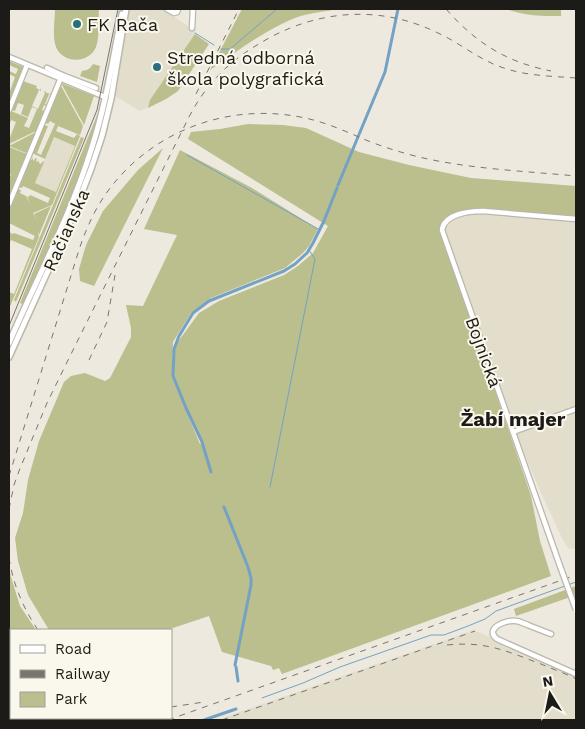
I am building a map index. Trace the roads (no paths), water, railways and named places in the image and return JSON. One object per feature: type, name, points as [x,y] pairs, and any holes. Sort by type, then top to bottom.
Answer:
[{"type":"main road","name":"Račianska","points":[[9,357],[83,192],[100,142],[125,9]]},
{"type":"main road","name":"Račianska","points":[[9,343],[74,198],[108,98]]},
{"type":"street","points":[[167,9],[174,13],[178,9]]},
{"type":"street","points":[[192,28],[193,9]]},
{"type":"street","points":[[9,57],[96,88]]},
{"type":"street","points":[[9,110],[27,65]]},
{"type":"street","points":[[46,68],[61,77],[108,98]]},
{"type":"street","points":[[9,204],[61,77]]},
{"type":"street","name":"Bojnická","points":[[576,219],[475,211],[451,218],[442,226],[443,235],[576,610]]},
{"type":"street","points":[[513,432],[576,409]]},
{"type":"street","points":[[551,634],[517,621],[493,628],[493,634],[497,638],[576,674]]},
{"type":"waterway","points":[[221,49],[230,49],[277,9]]},
{"type":"waterway","points":[[338,185],[385,72],[398,9]]},
{"type":"waterway","points":[[195,33],[214,45]]},
{"type":"waterway","points":[[187,155],[320,230]]},
{"type":"waterway","points":[[211,472],[202,442],[173,376],[174,349],[179,336],[193,313],[209,301],[284,271],[307,253],[324,221],[337,188]]},
{"type":"waterway","points":[[270,487],[315,259],[309,250]]},
{"type":"waterway","points":[[224,507],[251,578],[235,665]]},
{"type":"waterway","points":[[262,698],[340,667],[431,635],[444,635],[485,619],[496,611],[576,582]]},
{"type":"waterway","points":[[236,667],[238,681]]},
{"type":"waterway","points":[[204,720],[236,709]]},
{"type":"tram line","points":[[9,326],[97,110],[118,9]]},
{"type":"railway","points":[[196,94],[239,9]]},
{"type":"railway","points":[[446,9],[469,32],[493,49],[520,62],[551,71]]},
{"type":"railway","points":[[9,509],[19,471],[47,403],[190,115],[206,90],[234,61],[271,37],[312,21],[333,16],[375,15],[417,24],[446,37],[493,64],[510,70],[538,75],[576,78]]},
{"type":"railway","points":[[9,476],[78,253],[95,211],[121,175],[142,155],[166,139],[192,127],[219,118],[247,114],[276,114],[305,118],[333,126],[390,149],[438,161],[497,169],[576,176]]},
{"type":"railway","points":[[89,360],[107,322],[115,275]]},
{"type":"railway","points":[[9,558],[19,596],[37,629]]},
{"type":"railway","points":[[172,719],[576,575]]},
{"type":"railway","points":[[222,720],[475,631]]},
{"type":"railway","points":[[447,645],[473,644],[496,648],[576,679]]},
{"type":"railway","points":[[172,707],[204,702]]},
{"type":"place","name":"FK Rača","points":[[77,24]]},
{"type":"place","name":"Stredná odborná škola polygrafická","points":[[157,67]]},
{"type":"district","name":"Žabí majer","points":[[513,419]]}]
